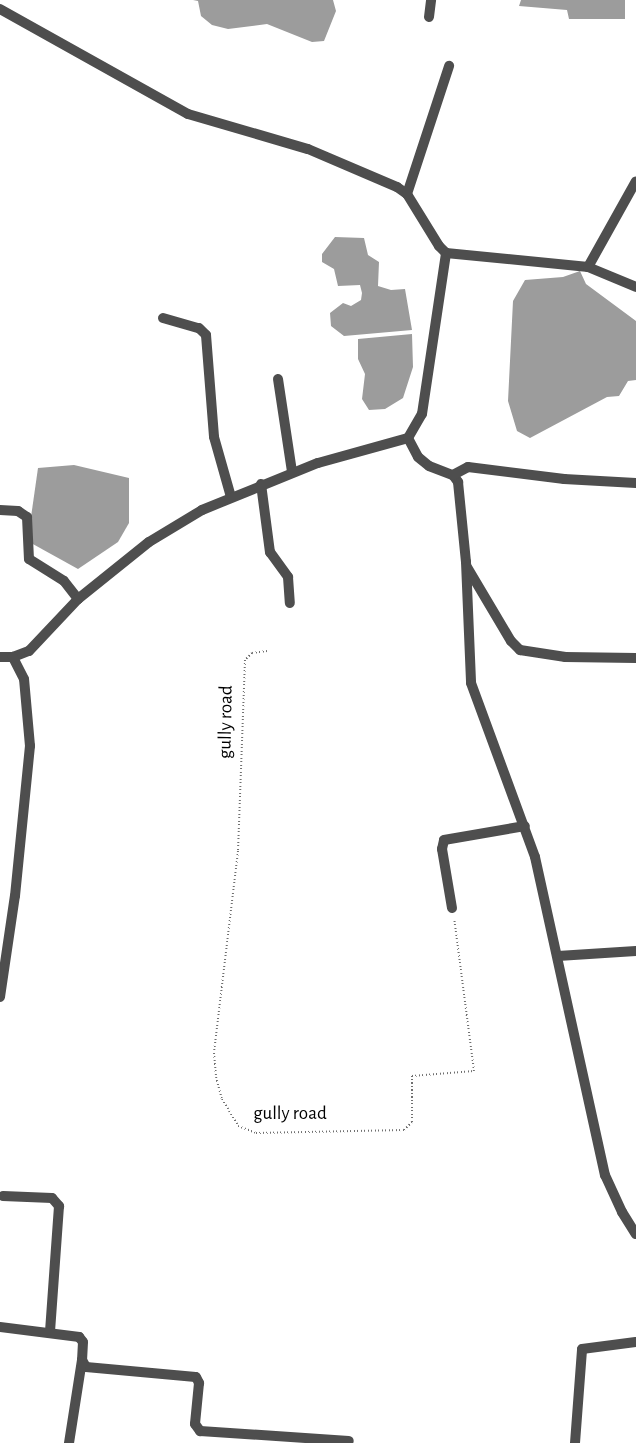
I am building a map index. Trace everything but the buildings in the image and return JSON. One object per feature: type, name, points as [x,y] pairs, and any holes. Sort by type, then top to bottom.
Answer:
[{"type":"street","points":[[430,18],[431,0]]},
{"type":"street","points":[[0,9],[188,114],[308,149],[358,168],[407,194],[438,246],[446,253],[588,267],[636,287]]},
{"type":"street","points":[[407,194],[449,66]]},
{"type":"street","points":[[588,267],[636,181]]},
{"type":"street","points":[[0,657],[13,657],[29,651],[78,599],[149,542],[202,510],[292,472],[408,438],[422,414],[446,253]]},
{"type":"street","points":[[163,318],[199,328],[206,336],[214,437],[231,497]]},
{"type":"street","points":[[278,379],[292,472]]},
{"type":"street","points":[[408,438],[418,457],[429,466],[453,474],[468,467],[564,479],[636,483]]},
{"type":"street","points":[[453,474],[460,491],[466,566],[470,683],[525,826],[558,956],[592,1127],[605,1175],[622,1212],[636,1234]]},
{"type":"street","points":[[262,484],[270,552],[288,577],[290,603]]},
{"type":"street","points":[[0,510],[18,511],[27,517],[29,559],[64,581],[78,599]]},
{"type":"street","points":[[466,566],[511,641],[520,650],[565,657],[636,658]]},
{"type":"street","points":[[0,997],[15,896],[30,746],[24,679],[13,657]]},
{"type":"street","points":[[452,908],[442,849],[444,840],[525,826]]},
{"type":"street","points":[[558,956],[636,951]]},
{"type":"street","points":[[3,1196],[52,1198],[60,1206],[50,1333]]},
{"type":"street","points":[[0,1327],[82,1339],[82,1360],[69,1443]]},
{"type":"street","points":[[575,1443],[582,1349],[636,1342]]},
{"type":"street","points":[[82,1360],[86,1367],[91,1368],[196,1377],[200,1383],[196,1424],[200,1431],[283,1440],[349,1440]]},
{"type":"path","name":"gully road","points":[[267,651],[252,653],[245,660],[238,851],[214,1053],[216,1077],[222,1099],[238,1126],[256,1133],[404,1130],[412,1122],[412,1076],[474,1071],[475,1063],[452,908]]},
{"type":"shaded area","points":[[193,0],[333,0],[336,11],[324,41],[312,42],[267,24],[228,29],[212,25],[201,16],[198,1]]},
{"type":"shaded area","points":[[521,0],[625,0],[625,19],[569,19],[567,10],[519,6]]},
{"type":"shaded area","points":[[335,237],[364,238],[368,255],[379,262],[378,286],[391,290],[405,289],[412,330],[344,336],[331,326],[330,313],[343,303],[351,306],[361,300],[362,293],[360,285],[338,286],[334,269],[322,262],[322,254]]},
{"type":"shaded area","points":[[580,271],[586,284],[636,321],[636,380],[628,381],[619,396],[607,397],[530,438],[517,431],[508,401],[513,301],[525,280],[563,277]]},
{"type":"shaded area","points":[[412,334],[413,367],[403,398],[385,409],[369,410],[362,399],[365,374],[358,359],[358,339]]},
{"type":"shaded area","points":[[74,465],[129,478],[129,523],[118,542],[78,569],[31,543],[29,531],[38,468]]}]
